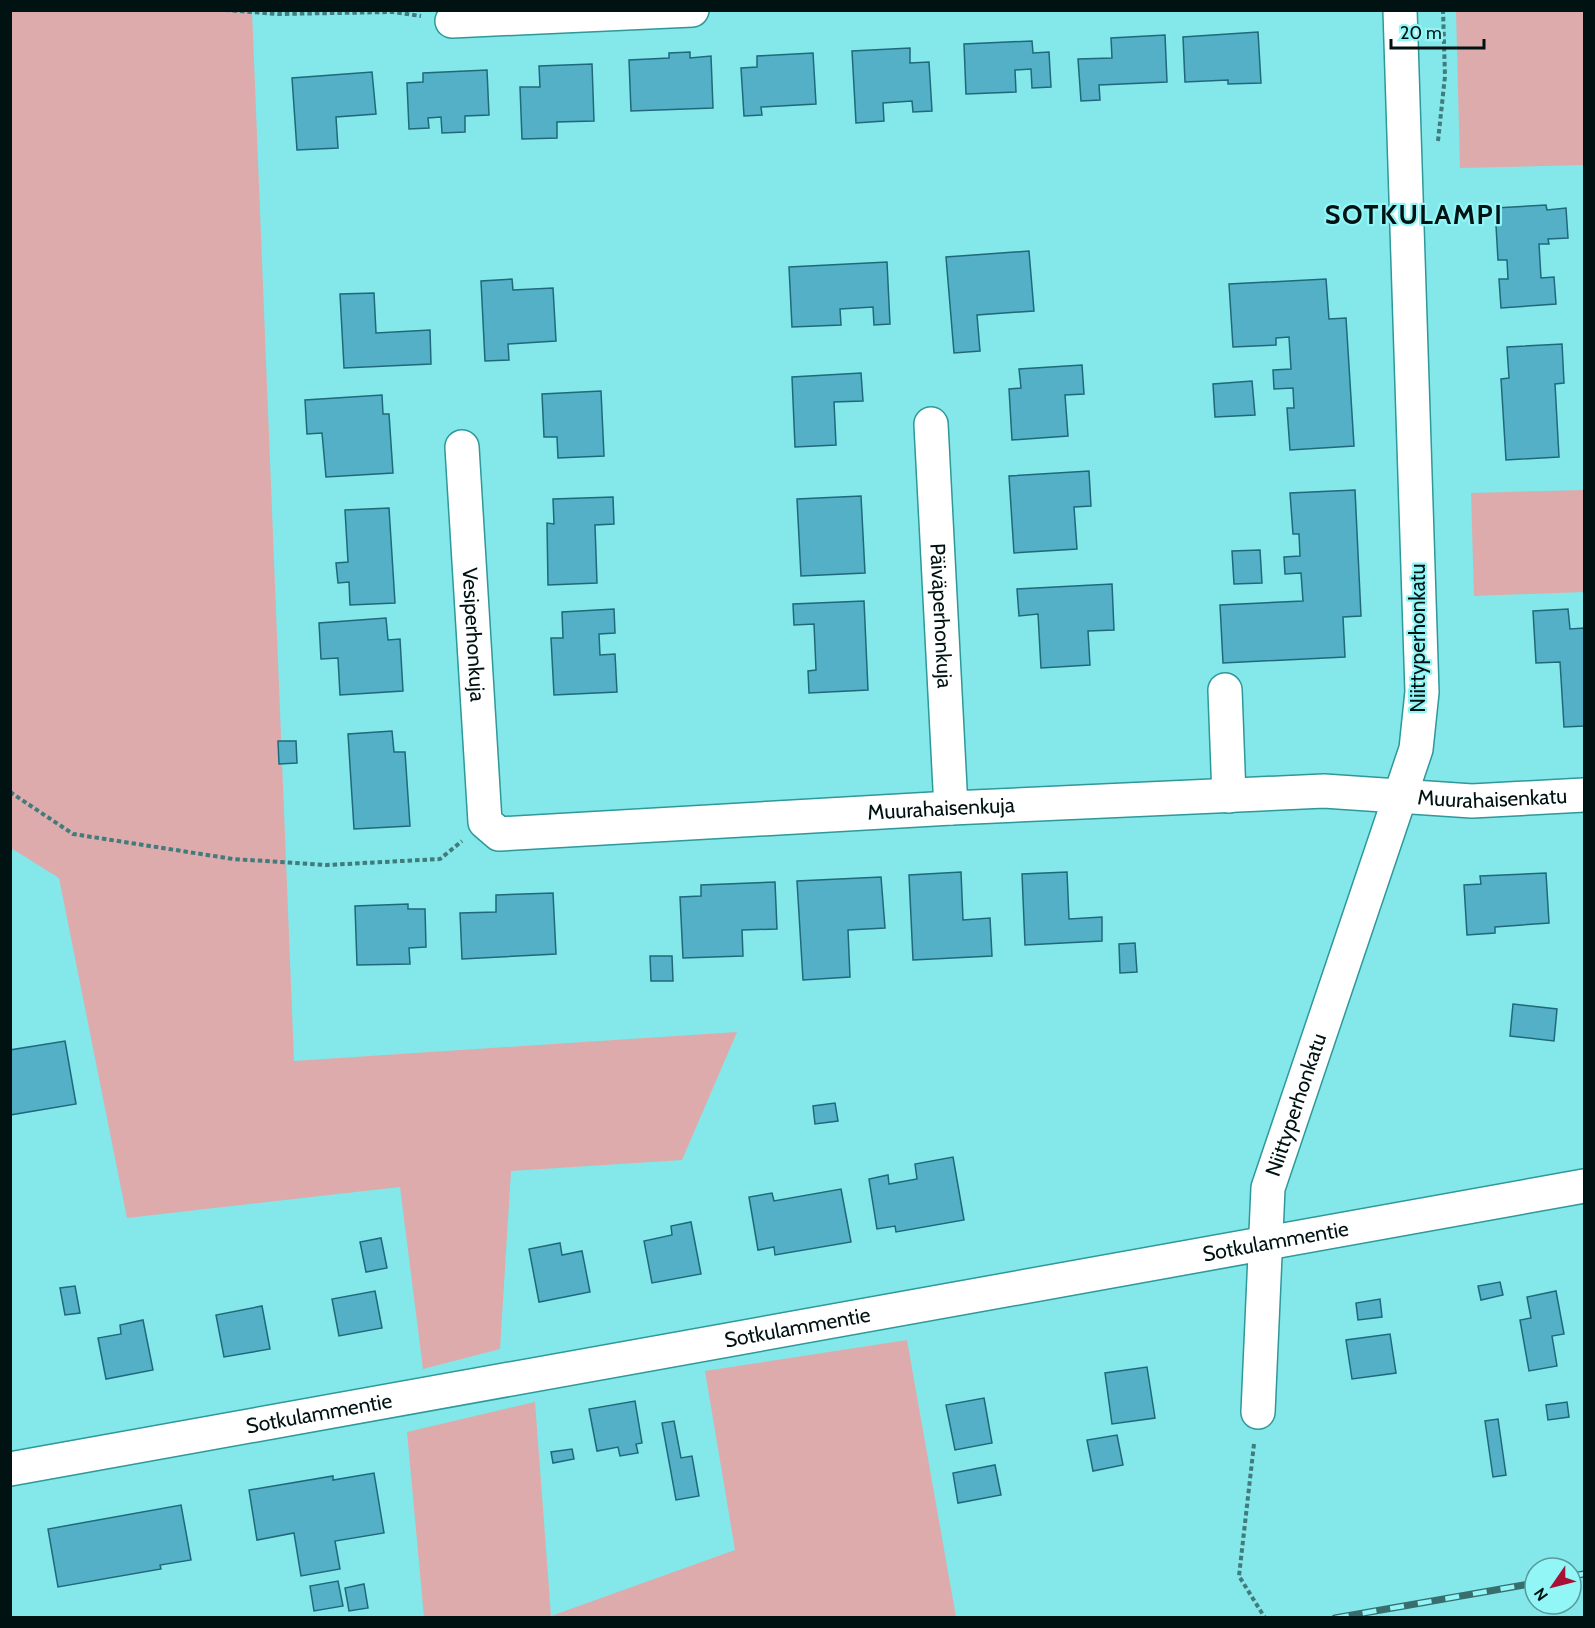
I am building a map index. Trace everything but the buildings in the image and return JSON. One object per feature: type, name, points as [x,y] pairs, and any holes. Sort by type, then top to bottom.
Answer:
[{"type":"street","points":[[452,21],[692,10]]},
{"type":"street","name":"Niittyperhonkatu","points":[[1258,1412],[1268,1188],[1401,798],[1416,749],[1422,692],[1400,10]]},
{"type":"street","name":"Päiväperhonkuja","points":[[931,424],[951,808]]},
{"type":"street","name":"Vesiperhonkuja","points":[[462,447],[485,822]]},
{"type":"street","points":[[1225,690],[1229,796]]},
{"type":"street","name":"Muurahaisenkuja","points":[[485,822],[499,834],[951,808],[1324,791],[1401,798]]},
{"type":"street","name":"Muurahaisenkatu","points":[[1401,798],[1472,801],[1584,795]]},
{"type":"street","name":"Sotkulammentie","points":[[10,1468],[621,1361],[1265,1242],[1584,1186]]},
{"type":"path","points":[[225,10],[278,14],[393,12],[452,21]]},
{"type":"path","points":[[10,792],[73,834],[233,859],[327,865],[440,859],[485,822]]},
{"type":"path","points":[[1258,1412],[1239,1576],[1265,1617]]},
{"type":"shaded area","points":[[10,11],[252,11],[294,1061],[737,1032],[682,1160],[511,1171],[500,1349],[423,1369],[400,1187],[127,1218],[59,878],[11,848]]},
{"type":"shaded area","points":[[1456,11],[1584,11],[1584,165],[1460,168]]},
{"type":"shaded area","points":[[1584,490],[1584,592],[1474,596],[1471,493]]},
{"type":"shaded area","points":[[907,1340],[956,1617],[424,1617],[407,1432],[535,1402],[551,1616],[735,1550],[705,1371]]},
{"type":"railway","points":[[1335,1618],[1523,1585]]},
{"type":"district","name":"SOTKULAMPI","points":[[1414,215]]}]
